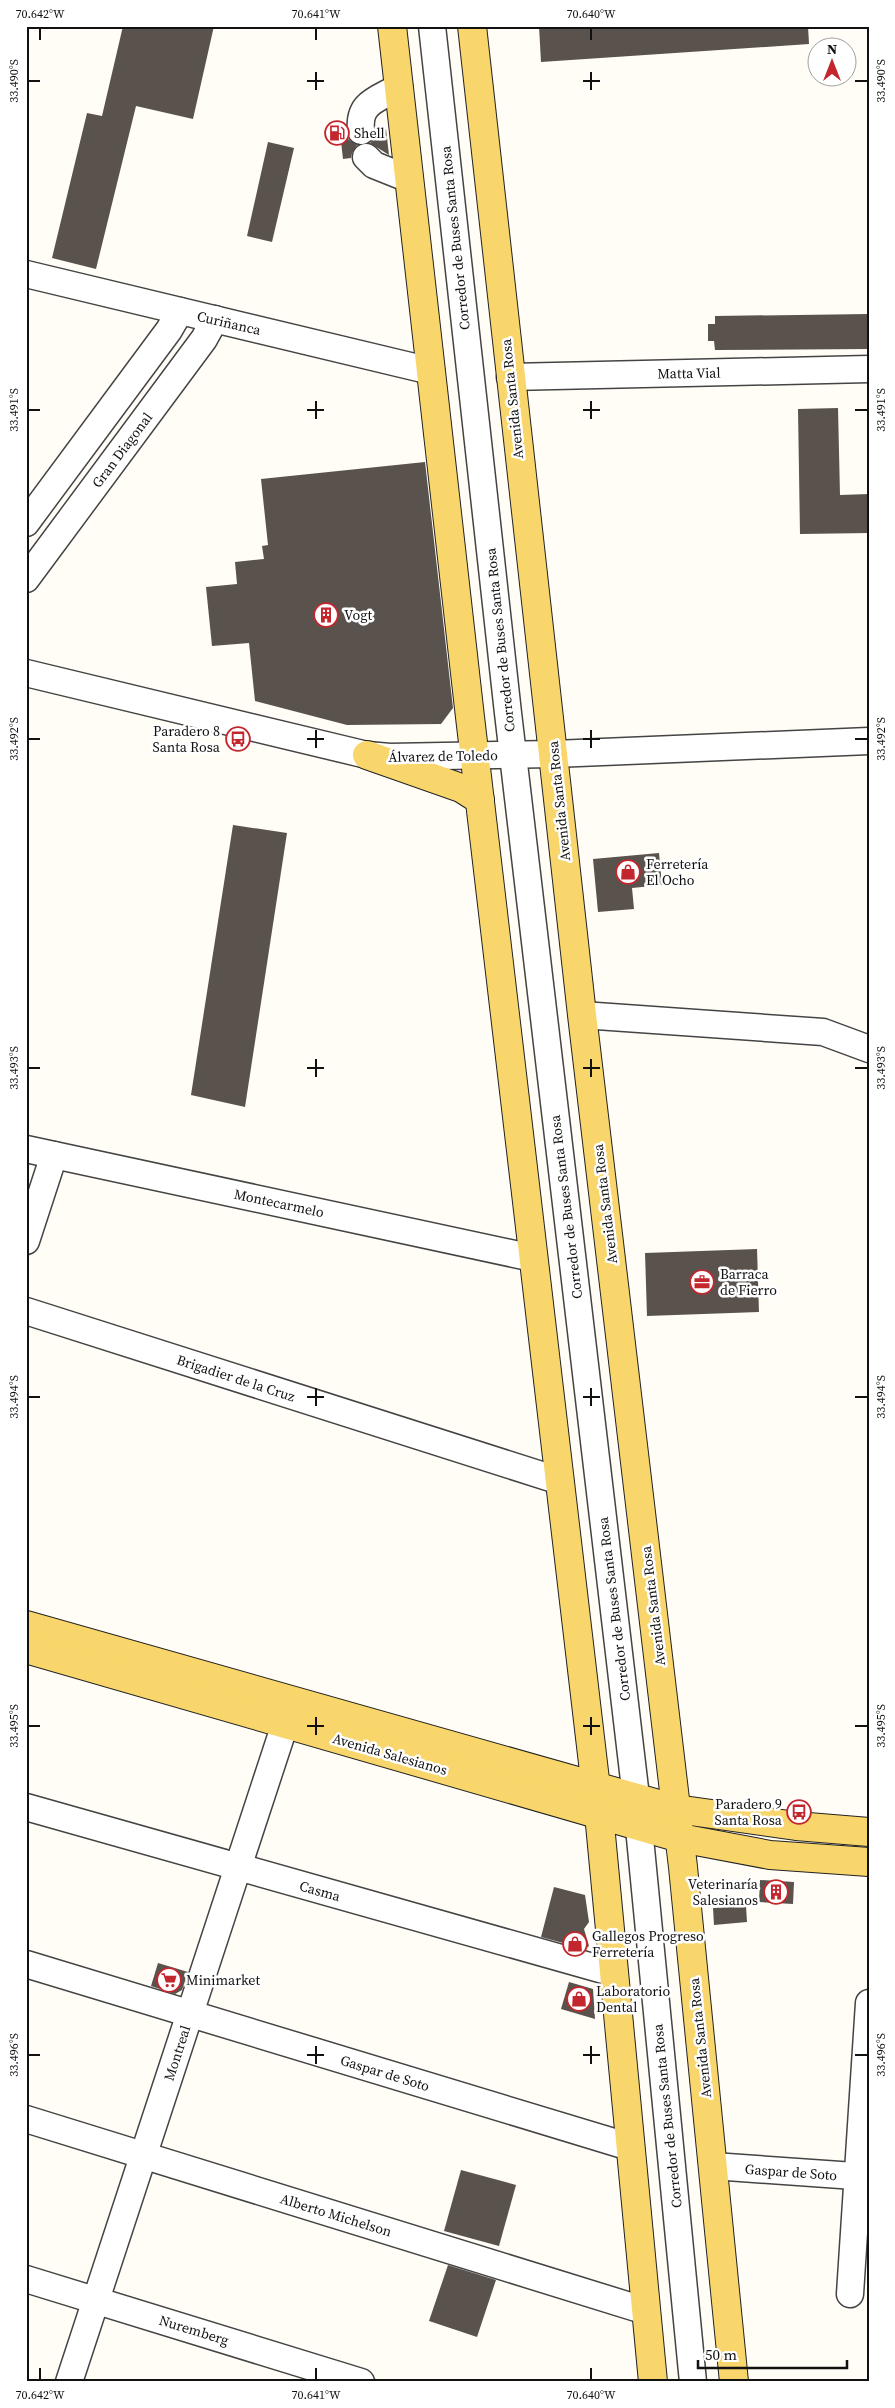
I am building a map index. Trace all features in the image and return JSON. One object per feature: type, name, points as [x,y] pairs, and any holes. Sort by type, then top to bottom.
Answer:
[{"type":"main road","points":[[392,26],[474,756],[599,1814],[654,2382]]},
{"type":"main road","name":"Avenida Santa Rosa","points":[[472,26],[582,1015],[680,1838],[734,2382]]},
{"type":"main road","points":[[367,755],[461,788],[480,800]]},
{"type":"main road","name":"Avenida Salesianos","points":[[26,1625],[676,1809],[796,1826],[869,1832]]},
{"type":"main road","name":"Avenida Salesianos","points":[[26,1648],[680,1838],[770,1854],[869,1862]]},
{"type":"street","name":"Corredor de Buses Santa Rosa","points":[[431,28],[513,755],[636,1797],[694,2382]]},
{"type":"street","points":[[361,131],[361,114],[367,106],[399,87]]},
{"type":"street","points":[[366,157],[374,165],[409,179]]},
{"type":"street","name":"Curiñanca","points":[[26,274],[431,371]]},
{"type":"street","points":[[26,523],[169,330],[180,311]]},
{"type":"street","name":"Gran Diagonal","points":[[26,579],[204,339],[215,319]]},
{"type":"street","name":"Matta Vial","points":[[510,377],[869,370]]},
{"type":"street","name":"Álvarez de Toledo","points":[[26,673],[367,755],[411,758],[554,754],[869,740]]},
{"type":"street","points":[[582,1015],[823,1032],[869,1049]]},
{"type":"street","name":"Montecarmelo","points":[[26,1149],[533,1258]]},
{"type":"street","points":[[26,1241],[54,1155]]},
{"type":"street","name":"Brigadier de la Cruz","points":[[26,1311],[560,1481]]},
{"type":"street","name":"Montreal","points":[[69,2382],[285,1724]]},
{"type":"street","name":"Casma","points":[[26,1807],[614,1973]]},
{"type":"street","name":"Gaspar de Soto","points":[[26,1964],[630,2147]]},
{"type":"street","points":[[850,2294],[863,2177],[869,2003]]},
{"type":"street","name":"Alberto Michelson","points":[[26,2119],[646,2311]]},
{"type":"street","name":"Gaspar de Soto","points":[[713,2166],[863,2177]]},
{"type":"street","name":"Nuremberg","points":[[26,2279],[361,2382]]},
{"type":"building","points":[[123,26],[214,26],[193,119],[136,106],[96,269],[52,258],[87,113],[102,116]]},
{"type":"building","points":[[539,26],[808,26],[808,44],[541,62]]},
{"type":"building","points":[[386,129],[389,155],[370,143],[374,138],[376,130]]},
{"type":"building","points":[[340,133],[346,133],[348,139],[357,145],[351,158],[343,159]]},
{"type":"building","points":[[268,142],[294,148],[272,242],[247,236]]},
{"type":"building","points":[[869,314],[869,349],[715,350],[714,341],[708,341],[708,324],[715,324],[715,316]]},
{"type":"building","points":[[838,408],[840,495],[869,494],[869,533],[800,534],[798,409]]},
{"type":"building","name":"Vogt","points":[[425,462],[453,708],[441,724],[347,725],[255,701],[249,643],[212,646],[206,587],[237,584],[235,562],[264,559],[262,546],[268,545],[261,479]]},
{"type":"building","points":[[233,825],[287,833],[245,1107],[191,1095]]},
{"type":"building","name":"Ferretería El Ocho","points":[[659,853],[662,885],[632,888],[634,909],[598,912],[593,859]]},
{"type":"building","name":"Barraca de Fierro","points":[[757,1249],[759,1312],[647,1316],[645,1253]]},
{"type":"building","name":"Veterinaría Salesianos","points":[[760,1880],[794,1882],[793,1904],[759,1902]]},
{"type":"building","points":[[554,1887],[585,1895],[589,1922],[584,1929],[589,1946],[585,1949],[541,1937]]},
{"type":"building","points":[[746,1906],[747,1922],[714,1925],[713,1908]]},
{"type":"building","name":"Minimarket","points":[[158,1963],[188,1972],[182,1990],[175,1994],[151,1986]]},
{"type":"building","name":"Laboratorio Dental","points":[[569,1982],[593,1989],[595,2019],[561,2009]]},
{"type":"building","points":[[461,2170],[516,2185],[499,2246],[444,2231]]},
{"type":"building","points":[[448,2265],[496,2280],[477,2337],[429,2321]]},
{"type":"place","name":"Shell","points":[[337,133]]},
{"type":"place","name":"Vogt","points":[[326,615]]},
{"type":"place","name":"Paradero 8 Santa Rosa","points":[[238,739]]},
{"type":"place","name":"Ferretería El Ocho","points":[[628,872]]},
{"type":"place","name":"Barraca de Fierro","points":[[702,1282]]},
{"type":"place","name":"Paradero 9 Santa Rosa","points":[[799,1812]]},
{"type":"place","name":"Veterinaría Salesianos","points":[[776,1892]]},
{"type":"place","name":"Gallegos Progreso Ferretería","points":[[575,1944]]},
{"type":"place","name":"Minimarket","points":[[169,1980]]},
{"type":"place","name":"Laboratorio Dental","points":[[579,1999]]}]
